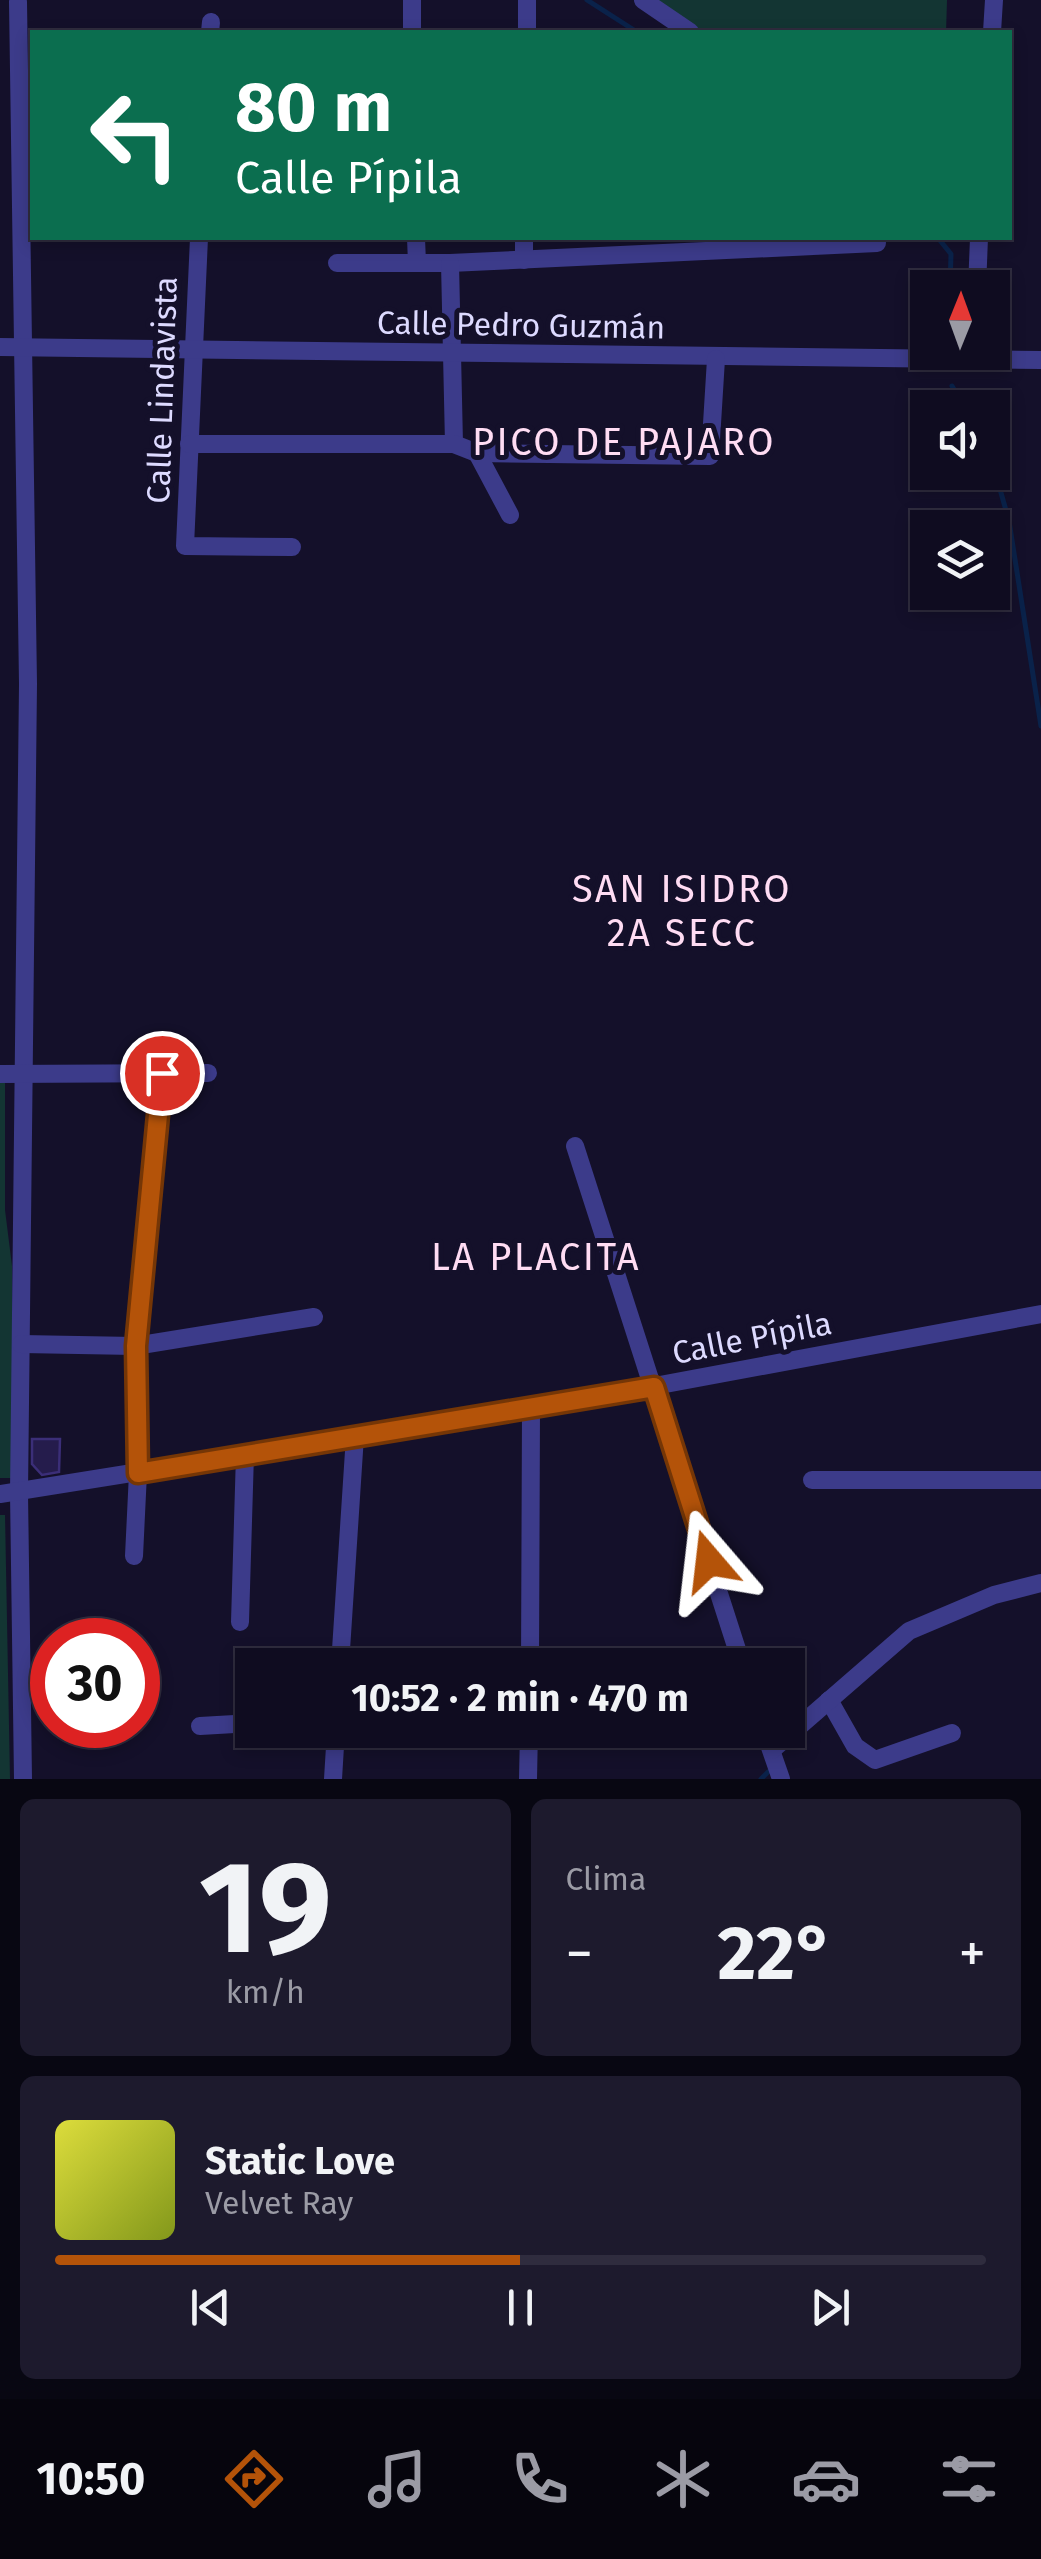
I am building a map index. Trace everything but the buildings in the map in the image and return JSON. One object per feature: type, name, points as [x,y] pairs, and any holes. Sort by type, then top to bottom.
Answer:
[{"type":"street","points":[[412,0],[412,30]]},
{"type":"street","points":[[526,30],[527,0]]},
{"type":"street","points":[[643,0],[687,30]]},
{"type":"street","points":[[992,30],[994,0]]},
{"type":"street","points":[[18,2],[26,206],[22,348],[28,684],[21,1344],[9,1494],[23,1779]]},
{"type":"street","name":"Calle Lindavista","points":[[199,240],[185,546],[292,547]]},
{"type":"street","points":[[416,240],[416,263]]},
{"type":"street","points":[[524,240],[524,260]]},
{"type":"street","points":[[978,270],[979,240]]},
{"type":"street","points":[[337,263],[524,260],[646,246],[877,243]]},
{"type":"street","points":[[450,263],[454,444]]},
{"type":"street","name":"Calle Pedro Guzmán","points":[[0,347],[716,359],[910,357]]},
{"type":"street","name":"Calle Pedro Guzmán","points":[[1010,358],[1041,360]]},
{"type":"street","points":[[189,444],[454,444],[477,454],[710,456],[716,359]]},
{"type":"street","points":[[477,454],[510,515]]},
{"type":"street","points":[[134,1556],[138,1473],[136,1346],[162,1073]]},
{"type":"street","points":[[0,1074],[208,1073]]},
{"type":"street","points":[[574,1146],[737,1648]]},
{"type":"street","name":"Calle Pípila","points":[[9,1494],[654,1387],[1041,1314]]},
{"type":"street","points":[[21,1344],[136,1346],[314,1316]]},
{"type":"street","points":[[530,1648],[531,1408]]},
{"type":"street","points":[[341,1648],[355,1436]]},
{"type":"street","points":[[240,1622],[245,1454]]},
{"type":"street","points":[[812,1480],[1041,1480]]},
{"type":"street","points":[[781,1779],[772,1750],[908,1631],[994,1594],[1041,1583]]},
{"type":"street","points":[[829,1700],[855,1746],[875,1760],[952,1733]]},
{"type":"street","points":[[200,1726],[235,1725]]},
{"type":"street","points":[[333,1779],[335,1748]]},
{"type":"street","points":[[528,1779],[529,1748]]},
{"type":"green space","points":[[643,0],[947,0],[946,30],[687,30]]},
{"type":"green space","points":[[0,1083],[5,1083],[5,1210],[12,1266],[13,1478],[0,1478]]},
{"type":"green space","points":[[0,1515],[5,1515],[10,1779],[0,1779]]},
{"type":"waterway","points":[[587,0],[634,30]]},
{"type":"waterway","points":[[940,240],[951,254],[951,270]]},
{"type":"waterway","points":[[952,386],[954,390]]},
{"type":"waterway","points":[[1000,490],[1009,521],[1041,726]]},
{"type":"waterway","points":[[761,1779],[768,1772]]},
{"type":"district","name":"PICO DE PAJARO","points":[[624,442]]},
{"type":"district","name":"SAN ISIDRO 2A SECC","points":[[682,911]]},
{"type":"district","name":"LA PLACITA","points":[[536,1257]]},
{"type":"route","points":[[162,1073],[136,1346],[138,1473],[654,1387],[709,1561]]}]
